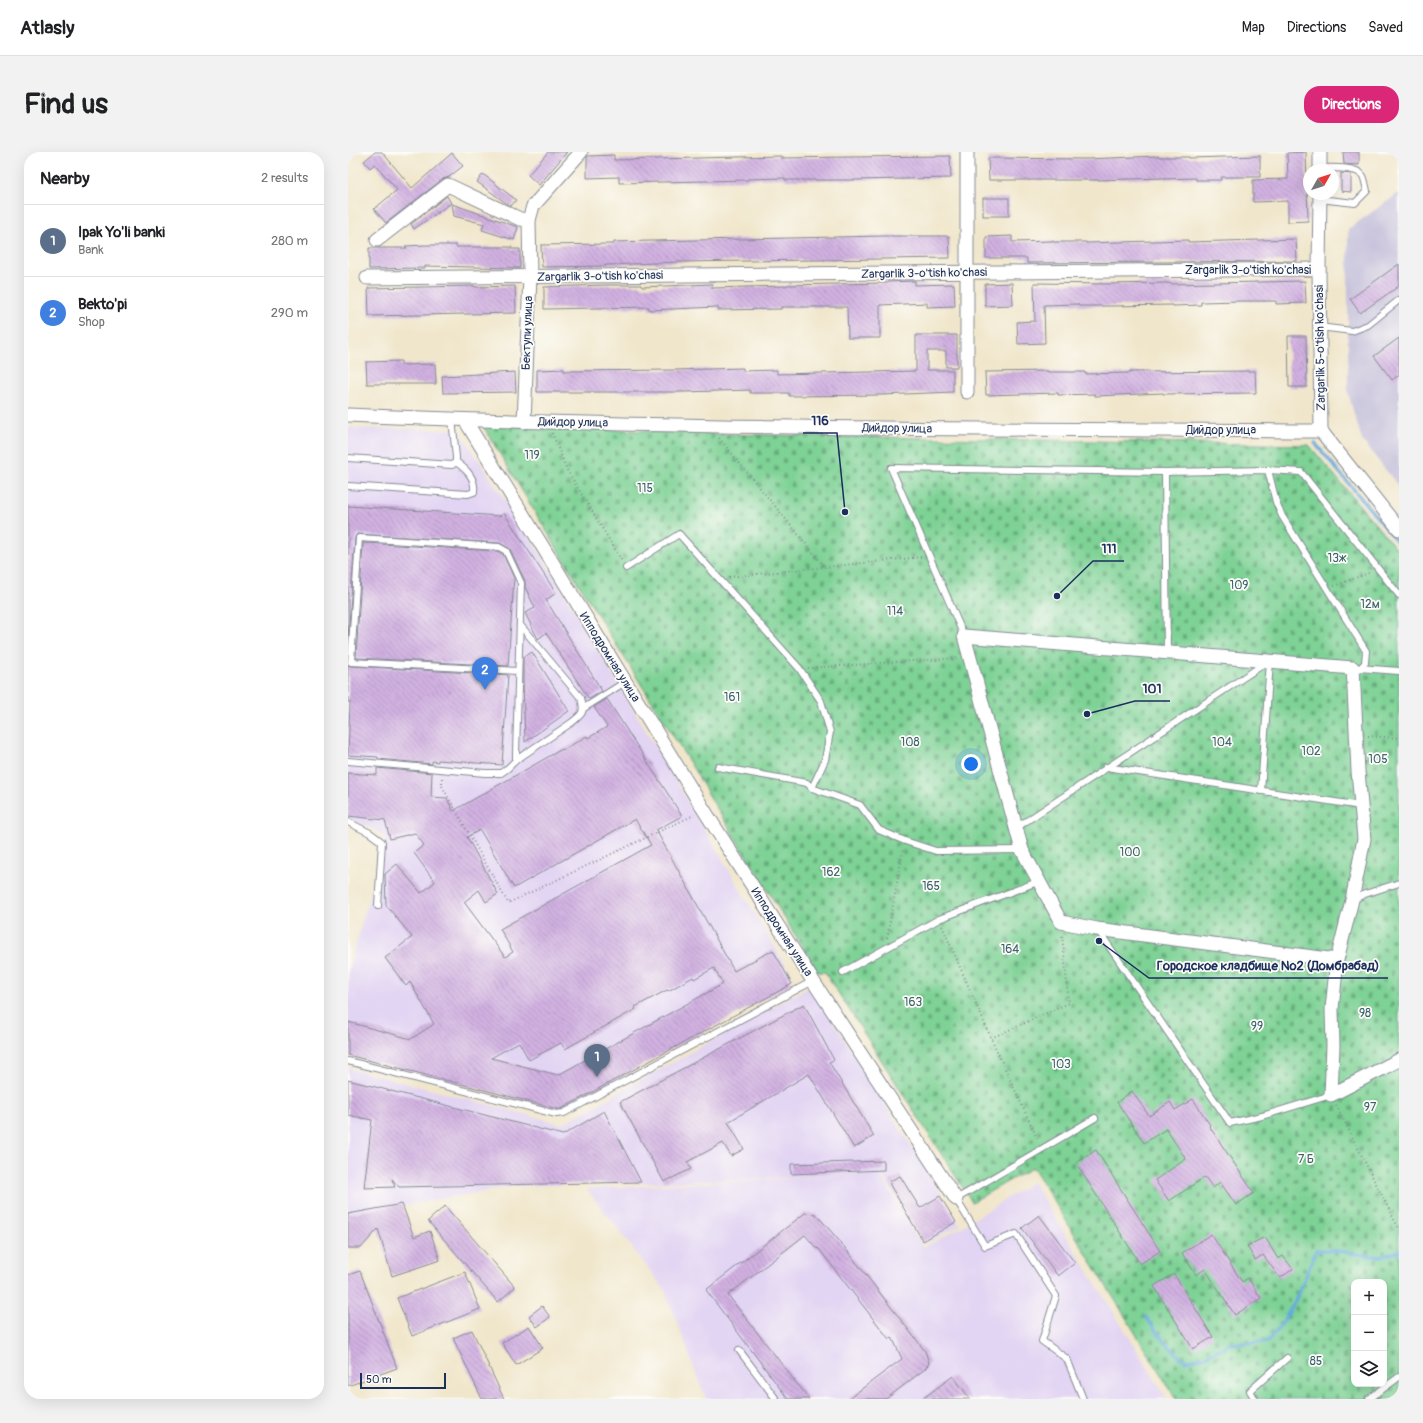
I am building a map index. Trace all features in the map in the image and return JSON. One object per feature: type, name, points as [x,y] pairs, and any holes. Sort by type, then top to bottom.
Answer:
[{"type":"street","name":"Бектупи улица","points":[[524,422],[530,276],[528,220],[533,206],[581,152]]},
{"type":"street","points":[[967,152],[967,392]]},
{"type":"street","points":[[1320,152],[1320,164]]},
{"type":"street","points":[[377,240],[448,185],[520,219],[528,220]]},
{"type":"street","name":"Zargarlik 5-o'tish ko'chasi","points":[[1320,200],[1319,327],[1321,431]]},
{"type":"street","name":"Zargarlik 3-o'tish ko'chasi","points":[[367,278],[1319,269]]},
{"type":"street","name":"Дийдор улица","points":[[348,415],[524,422],[967,429],[1321,431]]},
{"type":"street","name":"Ипподромная улица","points":[[465,420],[704,810],[956,1199]]},
{"type":"street","points":[[1321,431],[1399,529]]},
{"type":"street","points":[[1337,960],[1097,929],[1061,922],[1022,850],[964,636],[1357,668],[1356,736],[1364,839],[1352,900],[1337,960],[1332,1009],[1333,1046],[1331,1095],[1399,1060]]},
{"type":"lane","points":[[1339,170],[1354,170],[1359,172],[1363,176],[1367,191],[1355,203],[1339,200]]},
{"type":"lane","points":[[1319,327],[1352,330],[1368,325],[1399,300]]},
{"type":"lane","points":[[348,486],[468,494],[474,492],[475,487],[469,473],[456,462],[452,419]]},
{"type":"lane","points":[[348,458],[452,465],[456,462]]},
{"type":"lane","points":[[964,636],[891,468],[1165,472],[1268,470],[1301,472],[1399,594]]},
{"type":"lane","points":[[1268,470],[1276,502],[1282,516],[1366,651],[1365,663],[1357,668]]},
{"type":"lane","points":[[1165,472],[1168,652]]},
{"type":"lane","points":[[626,568],[679,534],[799,668],[821,702],[830,732],[825,760],[812,788]]},
{"type":"lane","points":[[516,760],[521,583],[506,551],[499,548],[359,538],[351,662],[518,671]]},
{"type":"lane","points":[[520,625],[581,698],[584,708]]},
{"type":"lane","points":[[1016,828],[1106,767],[1270,661]]},
{"type":"lane","points":[[1261,791],[1270,661]]},
{"type":"lane","points":[[1357,668],[1399,671]]},
{"type":"lane","points":[[348,761],[485,773],[501,773],[516,760],[580,717],[584,708],[625,682]]},
{"type":"lane","points":[[718,767],[807,783],[812,788],[860,805],[879,830],[905,841],[936,851],[1022,850]]},
{"type":"lane","points":[[1106,767],[1361,806]]},
{"type":"lane","points":[[348,822],[370,833],[382,842],[378,906]]},
{"type":"lane","points":[[843,972],[939,919],[1040,882]]},
{"type":"lane","points":[[1352,900],[1365,894],[1399,883]]},
{"type":"lane","points":[[1097,929],[1230,1122],[1262,1116],[1331,1095]]},
{"type":"lane","points":[[348,1061],[556,1114],[564,1113],[813,980]]},
{"type":"lane","points":[[956,1199],[1094,1118]]},
{"type":"lane","name":"Ипподромная улица","points":[[956,1199],[985,1246],[1016,1234],[1056,1296],[1042,1340],[1067,1359],[1083,1399]]},
{"type":"lane","points":[[739,1350],[776,1399]]},
{"type":"lane","points":[[1255,1399],[1250,1391],[1287,1358]]},
{"type":"lane","points":[[1369,1399],[1399,1377]]},
{"type":"path","points":[[549,427],[568,470],[626,568]]},
{"type":"path","points":[[716,434],[825,567]]},
{"type":"path","points":[[720,578],[930,556]]},
{"type":"path","points":[[1327,589],[1378,569]]},
{"type":"path","points":[[799,668],[970,657]]},
{"type":"path","points":[[1356,736],[1399,738]]},
{"type":"path","points":[[442,769],[442,786],[508,903],[704,810]]},
{"type":"path","points":[[884,949],[905,841]]},
{"type":"path","points":[[939,919],[1037,1138]]},
{"type":"path","points":[[991,1038],[1069,1002],[1061,922]]},
{"type":"path","points":[[1331,1095],[1398,1227]]},
{"type":"shaded area","points":[[1399,193],[1399,487],[1362,440],[1348,393],[1348,229]]},
{"type":"shaded area","points":[[348,428],[459,430],[544,560],[793,978],[561,1107],[548,1106],[348,1056],[348,972],[386,838],[370,827],[348,819]]},
{"type":"shaded area","points":[[811,986],[960,1225],[924,1244],[882,1174],[880,1174],[923,1248],[963,1226],[1033,1182],[1167,1399],[706,1399],[665,1290],[587,1189],[865,1175],[681,1182],[514,1186],[348,1215],[348,1068],[562,1124]]},
{"type":"green space","points":[[483,426],[549,427],[716,434],[1309,445],[1399,552],[1399,1399],[1176,1399],[1033,1167],[972,1202],[825,972],[818,972],[576,580]]},
{"type":"building","points":[[375,152],[382,152],[412,188],[452,153],[463,166],[449,177],[443,179],[386,223],[374,209],[397,190],[375,164],[370,168],[364,161]]},
{"type":"building","points":[[548,152],[567,152],[539,185],[528,175]]},
{"type":"building","points":[[1306,152],[1306,164],[1303,164],[1303,200],[1307,200],[1308,221],[1288,222],[1288,201],[1253,202],[1253,180],[1288,179],[1287,153]]},
{"type":"building","points":[[1343,152],[1359,152],[1359,165],[1344,164]]},
{"type":"building","points":[[614,155],[614,160],[781,156],[781,158],[950,156],[951,178],[785,180],[785,178],[619,183],[619,177],[587,178],[588,156]]},
{"type":"building","points":[[1159,156],[1189,158],[1260,156],[1260,177],[1221,177],[1221,180],[1164,178],[1097,180],[989,180],[988,158],[1086,159]]},
{"type":"building","points":[[1341,173],[1351,174],[1351,192],[1341,191]]},
{"type":"building","points":[[483,174],[516,200],[511,206],[477,182]]},
{"type":"building","points":[[447,196],[451,203],[414,229],[411,224]]},
{"type":"building","points":[[983,198],[1009,198],[1009,216],[983,216]]},
{"type":"building","points":[[452,204],[518,227],[514,240],[482,230],[484,224],[454,216]]},
{"type":"building","points":[[883,236],[949,236],[950,258],[679,262],[606,266],[542,267],[541,245]]},
{"type":"building","points":[[1012,236],[1012,242],[1053,241],[1086,243],[1296,239],[1297,261],[1027,263],[1027,258],[986,258],[986,237]]},
{"type":"building","points":[[456,245],[456,247],[512,247],[511,249],[520,249],[520,268],[425,266],[425,268],[369,269],[369,248],[407,248],[405,246]]},
{"type":"building","points":[[1399,264],[1399,286],[1360,313],[1350,299]]},
{"type":"building","points":[[915,281],[915,285],[954,284],[955,306],[927,307],[927,303],[880,305],[880,338],[848,338],[847,307],[781,307],[781,309],[718,310],[718,307],[649,310],[649,307],[544,309],[544,287],[641,285],[642,287],[712,284],[712,288]]},
{"type":"building","points":[[1305,281],[1306,303],[1276,304],[1276,301],[1240,301],[1201,302],[1201,305],[1173,306],[1079,306],[1078,304],[1044,305],[1045,343],[1018,344],[1017,322],[1035,321],[1034,283],[1170,284]]},
{"type":"building","points":[[1012,283],[1013,305],[985,306],[985,284]]},
{"type":"building","points":[[515,286],[516,313],[369,316],[368,288]]},
{"type":"building","points":[[916,335],[957,335],[957,367],[946,367],[946,351],[927,351],[927,370],[953,370],[953,392],[881,395],[789,396],[789,393],[750,393],[750,390],[684,392],[537,392],[537,370],[675,370],[743,368],[743,371],[777,370],[777,374],[916,371]]},
{"type":"building","points":[[1288,336],[1306,336],[1307,387],[1289,387]]},
{"type":"building","points":[[1399,338],[1399,375],[1392,380],[1374,356]]},
{"type":"building","points":[[401,361],[401,365],[435,364],[436,384],[367,384],[366,362]]},
{"type":"building","points":[[1255,371],[1256,393],[1163,393],[1095,396],[1095,394],[1058,395],[1058,393],[986,395],[985,372],[1085,372],[1085,374],[1130,372]]},
{"type":"building","points":[[515,372],[516,392],[443,393],[442,376]]},
{"type":"building","points":[[348,506],[500,516],[504,513],[556,593],[546,600],[602,691],[589,699],[546,633],[538,639],[525,613],[535,608],[525,587],[525,581],[510,549],[500,543],[357,534],[355,538],[348,639]]},
{"type":"building","points":[[363,543],[498,551],[503,554],[514,578],[508,666],[356,658]]},
{"type":"building","points":[[532,652],[569,711],[525,742],[523,657]]},
{"type":"building","points":[[348,665],[508,675],[502,765],[438,760],[438,762],[432,761],[432,764],[378,759],[378,757],[348,755],[350,702],[348,702]]},
{"type":"building","points":[[607,699],[682,816],[656,830],[734,971],[773,950],[792,984],[561,1109],[348,1055],[348,1022],[411,1039],[434,1024],[410,982],[406,986],[385,958],[412,937],[386,905],[385,874],[397,864],[421,893],[435,882],[414,853],[424,845],[415,833],[390,839],[385,820],[348,816],[348,773],[377,775],[377,768],[432,773],[431,797],[447,798],[453,811],[562,749],[563,750],[587,736],[588,738],[607,727],[594,707]],"holes":[[[635,819],[651,845],[500,929],[513,952],[505,957],[464,902],[479,890],[486,902],[498,894],[467,837],[480,830],[514,888]],[[714,968],[723,984],[558,1075],[491,1058],[519,1042],[529,1060],[561,1043],[565,1049],[636,1009],[635,1007],[693,977],[694,979]]]},
{"type":"building","points":[[804,1004],[834,1060],[829,1062],[874,1136],[854,1148],[809,1074],[728,1122],[744,1149],[731,1156],[723,1143],[687,1162],[691,1169],[664,1182],[620,1102]]},
{"type":"building","points":[[348,1080],[563,1135],[604,1111],[641,1182],[399,1187],[392,1179],[395,1187],[364,1188],[372,1120],[348,1115]]},
{"type":"building","points":[[1132,1091],[1149,1116],[1170,1102],[1175,1110],[1193,1099],[1210,1125],[1209,1126],[1254,1193],[1236,1205],[1220,1182],[1213,1188],[1205,1177],[1169,1201],[1155,1180],[1186,1159],[1166,1129],[1144,1143],[1117,1102]]},
{"type":"building","points":[[1096,1150],[1160,1251],[1140,1264],[1076,1163]]},
{"type":"building","points":[[884,1161],[884,1170],[791,1174],[791,1164]]},
{"type":"building","points":[[900,1176],[920,1208],[940,1196],[956,1222],[923,1241],[890,1185],[890,1181]]},
{"type":"building","points":[[402,1204],[414,1237],[430,1231],[440,1260],[392,1276],[378,1229],[361,1248],[348,1248],[348,1214]]},
{"type":"building","points":[[445,1206],[515,1287],[498,1302],[428,1221]]},
{"type":"building","points":[[805,1213],[816,1214],[842,1244],[925,1351],[929,1363],[925,1369],[886,1399],[848,1399],[902,1359],[892,1337],[889,1339],[818,1248],[817,1249],[805,1235],[728,1295],[809,1399],[788,1399],[706,1290]]},
{"type":"building","points":[[1039,1215],[1075,1263],[1058,1276],[1022,1228]]},
{"type":"building","points":[[1211,1234],[1242,1282],[1248,1278],[1261,1298],[1235,1315],[1205,1269],[1196,1275],[1182,1253]]},
{"type":"building","points":[[1265,1237],[1278,1259],[1283,1256],[1293,1269],[1280,1278],[1263,1255],[1255,1260],[1247,1246]]},
{"type":"building","points":[[360,1271],[397,1368],[348,1386],[348,1275]]},
{"type":"building","points":[[465,1272],[480,1309],[412,1336],[397,1298]]},
{"type":"building","points":[[1174,1274],[1213,1337],[1193,1349],[1154,1286]]},
{"type":"building","points":[[542,1306],[550,1317],[537,1327],[529,1316]]},
{"type":"building","points":[[529,1326],[543,1348],[516,1365],[502,1343]]},
{"type":"building","points":[[472,1330],[504,1399],[482,1399],[453,1338]]},
{"type":"building","points":[[953,1376],[970,1399],[922,1399]]},
{"type":"waterway","points":[[1315,443],[1399,544]]},
{"type":"waterway","points":[[1146,1317],[1165,1343],[1185,1361],[1203,1357],[1229,1344],[1267,1342],[1283,1322],[1296,1299],[1316,1250],[1368,1256],[1382,1256],[1399,1251]]},
{"type":"place","name":"116","points":[[845,512]]},
{"type":"place","name":"111","points":[[1057,596]]},
{"type":"place","name":"Bekto'pi","points":[[485,690]]},
{"type":"place","name":"101","points":[[1087,714]]},
{"type":"place","name":"Городское кладбище №2 (Домбрабад)","points":[[1099,941]]},
{"type":"place","name":"Ipak Yo'li banki","points":[[597,1077]]},
{"type":"park label","name":"119","points":[[532,455]]},
{"type":"park label","name":"115","points":[[645,488]]},
{"type":"park label","name":"13ж","points":[[1337,558]]},
{"type":"park label","name":"109","points":[[1239,585]]},
{"type":"park label","name":"12м","points":[[1370,604]]},
{"type":"park label","name":"114","points":[[895,611]]},
{"type":"park label","name":"161","points":[[732,697]]},
{"type":"park label","name":"108","points":[[910,742]]},
{"type":"park label","name":"104","points":[[1222,742]]},
{"type":"park label","name":"102","points":[[1311,751]]},
{"type":"park label","name":"105","points":[[1378,759]]},
{"type":"park label","name":"100","points":[[1130,852]]},
{"type":"park label","name":"162","points":[[831,872]]},
{"type":"park label","name":"165","points":[[931,886]]},
{"type":"park label","name":"164","points":[[1010,949]]},
{"type":"park label","name":"163","points":[[913,1002]]},
{"type":"park label","name":"98","points":[[1365,1013]]},
{"type":"park label","name":"99","points":[[1257,1026]]},
{"type":"park label","name":"103","points":[[1061,1064]]},
{"type":"park label","name":"97","points":[[1370,1107]]},
{"type":"park label","name":"7 Б","points":[[1306,1159]]},
{"type":"park label","name":"85","points":[[1316,1361]]}]
